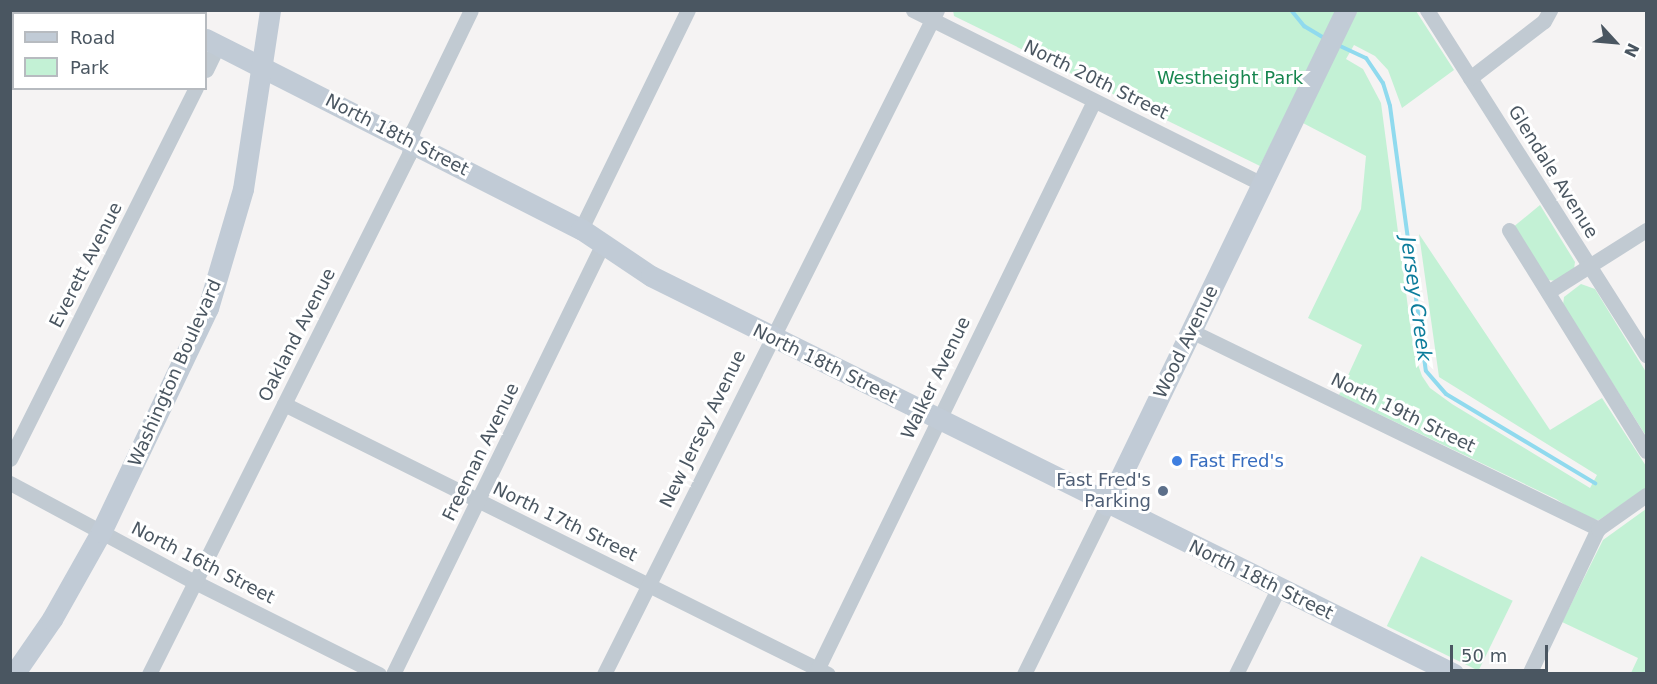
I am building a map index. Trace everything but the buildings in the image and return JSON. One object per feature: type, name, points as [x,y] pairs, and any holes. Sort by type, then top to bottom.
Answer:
[{"type":"main road","name":"Washington Boulevard","points":[[14,674],[52,619],[101,532],[208,308],[243,189],[270,10]]},
{"type":"main road","name":"Wood Avenue","points":[[1107,505],[1346,10]]},
{"type":"main road","name":"North 18th Street","points":[[212,42],[580,229],[602,246],[651,276],[770,337],[1447,672]]},
{"type":"street","name":"Oakland Avenue","points":[[149,674],[193,581],[409,154],[413,130],[471,10]]},
{"type":"street","points":[[580,229],[688,10]]},
{"type":"street","name":"North 20th Street","points":[[913,10],[934,15],[1094,101],[1263,184]]},
{"type":"street","name":"Glendale Avenue","points":[[1427,10],[1647,355]]},
{"type":"street","points":[[1470,78],[1544,21],[1550,10]]},
{"type":"street","name":"New Jersey Avenue","points":[[604,674],[770,337],[934,15]]},
{"type":"street","points":[[207,65],[212,42]]},
{"type":"street","name":"Everett Avenue","points":[[10,459],[195,90]]},
{"type":"street","name":"Walker Avenue","points":[[820,672],[938,420],[1094,101]]},
{"type":"street","points":[[1548,292],[1647,230]]},
{"type":"street","points":[[1509,231],[1647,451]]},
{"type":"street","name":"Freeman Avenue","points":[[393,674],[479,502],[602,246]]},
{"type":"street","name":"North 19th Street","points":[[1191,331],[1598,529]]},
{"type":"street","name":"North 17th Street","points":[[284,404],[820,672]]},
{"type":"street","name":"North 16th Street","points":[[10,483],[193,581],[379,674]]},
{"type":"street","points":[[1529,674],[1598,529],[1647,495]]},
{"type":"street","name":"Wood Avenue","points":[[1024,674],[1107,505]]},
{"type":"street","points":[[1236,674],[1278,589]]},
{"type":"green space","name":"Westheight Park","points":[[953,10],[1337,11],[1260,166],[954,16]]},
{"type":"green space","points":[[1357,11],[1416,11],[1454,70],[1402,108],[1388,70],[1375,56],[1354,45],[1346,59],[1363,69],[1381,103],[1414,353],[1422,376],[1430,388],[1452,404],[1590,488],[1597,475],[1439,377],[1419,234],[1550,430],[1602,398],[1646,466],[1646,488],[1599,520],[1587,519],[1556,499],[1339,395],[1362,345],[1308,318],[1361,209],[1366,156],[1301,122]]},
{"type":"green space","points":[[1540,205],[1575,262],[1574,269],[1556,281],[1548,280],[1512,228]]},
{"type":"green space","points":[[1581,284],[1595,289],[1646,372],[1646,436],[1563,305],[1564,297]]},
{"type":"green space","points":[[1646,509],[1646,673],[1631,673],[1638,658],[1562,622],[1603,540]]},
{"type":"green space","points":[[1421,556],[1513,601],[1478,671],[1387,626]]},
{"type":"waterway","name":"Jersey Creek","points":[[1291,10],[1304,26],[1322,37]]},
{"type":"waterway","name":"Jersey Creek","points":[[1340,46],[1366,58],[1383,83],[1390,106],[1426,371],[1446,394],[1595,483]]},
{"type":"place","name":"Fast Fred's","points":[[1177,461]]},
{"type":"place","name":"Fast Fred's Parking","points":[[1163,491]]}]
